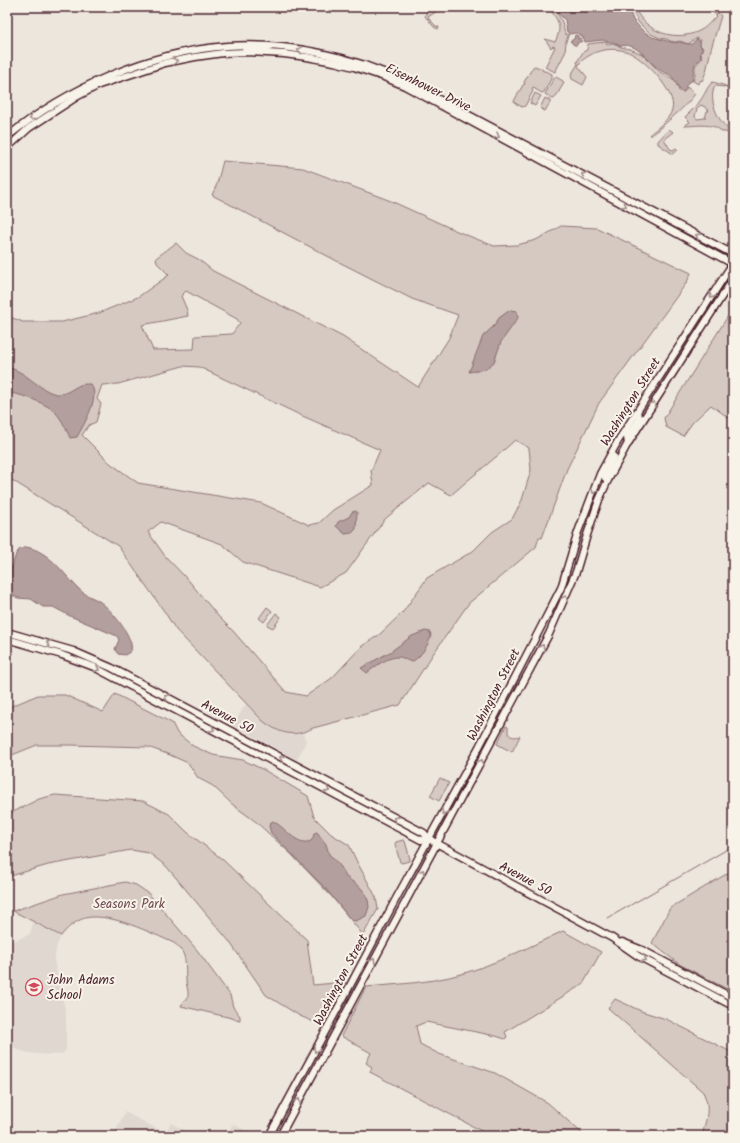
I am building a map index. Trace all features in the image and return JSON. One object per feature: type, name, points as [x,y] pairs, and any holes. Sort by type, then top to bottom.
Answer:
[{"type":"main road","name":"Eisenhower Drive","points":[[7,137],[24,123],[64,98],[104,77],[132,67],[170,56],[228,46],[288,48],[337,57],[386,72],[430,93],[733,254]]},
{"type":"main road","name":"Eisenhower Drive","points":[[7,148],[30,128],[78,96],[99,85],[165,63],[195,57],[236,53],[265,52],[307,57],[334,62],[384,77],[427,98],[733,263]]},
{"type":"main road","name":"Washington Street","points":[[269,1136],[398,895],[479,748],[561,588],[581,525],[600,474],[613,450],[733,263]]},
{"type":"main road","name":"Washington Street","points":[[280,1136],[354,995],[549,634],[576,572],[589,528],[608,480],[628,444],[733,278]]},
{"type":"main road","points":[[628,444],[627,437],[640,418],[637,413]]},
{"type":"main road","points":[[608,480],[605,477],[615,455],[613,450]]},
{"type":"main road","name":"Avenue 50","points":[[7,632],[72,651],[112,668],[424,834],[429,839],[503,880],[612,938],[642,950],[733,998]]},
{"type":"main road","points":[[29,645],[31,638]]},
{"type":"main road","name":"Avenue 50","points":[[7,639],[62,654],[94,667],[421,840],[429,839]]},
{"type":"main road","name":"Avenue 50","points":[[612,938],[638,956],[733,1006]]},
{"type":"street","points":[[236,53],[243,49],[266,49],[271,47]]},
{"type":"shaded area","points":[[556,7],[628,7],[633,20],[642,30],[652,37],[675,43],[679,42],[688,44],[692,44],[697,39],[700,42],[702,49],[700,60],[695,63],[694,66],[692,81],[687,84],[686,89],[683,92],[679,89],[671,76],[660,70],[632,47],[627,45],[621,46],[613,42],[603,40],[585,42],[580,35],[567,32],[565,20],[559,14]]},
{"type":"shaded area","points":[[575,35],[578,36],[578,39],[580,38],[582,40],[581,42],[578,42],[577,45],[574,45],[570,41],[574,39]]},
{"type":"shaded area","points":[[510,310],[517,311],[518,318],[501,342],[494,362],[486,369],[469,372],[483,336],[494,326],[499,318]]},
{"type":"shaded area","points":[[7,368],[13,369],[25,375],[44,389],[57,394],[66,392],[80,385],[90,384],[94,395],[93,403],[77,437],[70,438],[56,413],[47,406],[26,397],[13,393],[7,393]]},
{"type":"shaded area","points":[[356,511],[356,529],[352,533],[345,534],[336,526],[338,522],[349,517],[352,512]]},
{"type":"shaded area","points":[[26,547],[35,549],[49,558],[83,592],[108,608],[118,619],[127,633],[130,640],[131,651],[125,655],[118,654],[115,649],[119,640],[117,636],[53,607],[43,607],[31,599],[18,598],[12,595],[8,590],[7,582],[16,554],[19,550]]},
{"type":"shaded area","points":[[425,631],[430,632],[431,635],[428,643],[412,662],[396,657],[382,662],[367,673],[361,668],[390,652],[412,636]]},
{"type":"shaded area","points":[[246,704],[263,721],[295,734],[303,734],[306,741],[297,760],[233,725]]},
{"type":"shaded area","points":[[273,821],[291,836],[301,841],[311,841],[314,833],[317,832],[326,844],[329,854],[341,867],[346,877],[360,887],[365,893],[369,907],[366,916],[356,921],[351,920],[325,888],[271,833],[269,826]]},
{"type":"shaded area","name":"John Adams School","points":[[33,922],[61,936],[57,945],[54,960],[66,1015],[66,1048],[62,1054],[49,1055],[29,1053],[18,1050],[7,1044],[7,944],[30,934]]},
{"type":"shaded area","points":[[125,1112],[165,1133],[171,1123],[195,1136],[113,1136]]},
{"type":"shaded area","points":[[233,1124],[256,1136],[226,1136]]},
{"type":"green space","points":[[434,7],[443,7],[428,17],[436,26],[439,27],[438,29],[434,27],[425,16],[427,11]]},
{"type":"green space","points":[[548,7],[554,7],[563,24],[564,32],[566,35],[569,34],[566,41],[565,53],[555,72],[545,67],[555,47],[553,46],[551,48],[545,39],[555,42],[559,32],[557,20]]},
{"type":"green space","points":[[630,7],[634,7],[643,21],[649,26],[663,33],[678,36],[688,35],[703,29],[717,15],[706,8],[701,7],[704,7],[715,11],[721,16],[706,72],[702,81],[701,80],[698,84],[693,81],[695,76],[695,66],[702,58],[701,53],[703,48],[700,45],[700,40],[697,38],[688,44],[680,41],[670,41],[651,34],[639,23]]},
{"type":"green space","points":[[604,42],[608,44],[613,43],[642,54],[661,73],[675,80],[679,91],[684,92],[687,87],[695,94],[674,116],[652,135],[649,135],[668,117],[672,110],[672,103],[670,94],[657,76],[649,67],[632,54],[621,50],[608,50],[592,54],[578,66],[587,77],[583,85],[572,79],[571,75],[583,52],[587,50],[588,44]]},
{"type":"green space","points":[[535,66],[552,74],[552,77],[544,92],[542,93],[534,87],[532,88],[533,91],[525,106],[522,107],[514,101],[525,84],[524,82],[533,67]]},
{"type":"green space","points":[[556,77],[564,83],[553,99],[545,94]]},
{"type":"green space","points":[[713,82],[726,86],[730,90],[726,87],[715,86],[713,99],[719,119],[733,133],[733,137],[726,132],[722,132],[719,129],[710,126],[684,126],[690,122],[685,117],[698,103]],"holes":[[[701,105],[709,111],[707,111],[705,118],[697,119],[695,117],[697,108]]]},
{"type":"green space","points":[[535,93],[541,96],[535,106],[530,103]]},
{"type":"green space","points":[[545,98],[551,101],[545,111],[540,108]]},
{"type":"green space","points":[[669,129],[673,132],[664,139],[670,149],[673,150],[676,148],[678,150],[673,154],[658,144],[658,141]]},
{"type":"green space","points":[[223,161],[303,168],[391,201],[494,246],[517,245],[536,240],[561,226],[597,228],[691,273],[687,282],[599,403],[567,469],[542,538],[539,537],[536,547],[469,603],[433,654],[400,705],[313,728],[300,733],[293,734],[281,732],[263,721],[176,630],[118,546],[7,477],[7,316],[23,322],[62,322],[99,313],[138,297],[169,275],[157,263],[156,258],[176,243],[186,253],[198,259],[213,271],[343,337],[418,387],[449,338],[458,315],[412,299],[212,195],[217,184]],"holes":[[[186,291],[237,319],[240,323],[232,334],[195,336],[194,349],[153,350],[142,325],[188,316],[181,296]],[[183,366],[199,367],[298,414],[380,450],[371,471],[373,485],[333,510],[319,523],[309,525],[261,503],[138,483],[110,463],[82,435],[89,425],[96,422],[101,404],[97,399],[102,385],[118,384]],[[515,440],[529,448],[531,470],[522,500],[512,519],[492,532],[473,551],[427,578],[403,612],[379,635],[362,646],[332,678],[306,696],[286,692],[189,581],[165,556],[148,532],[161,522],[222,544],[243,562],[320,587],[346,573],[385,519],[429,483],[451,495]]]},
{"type":"green space","points":[[733,308],[733,421],[711,405],[693,422],[683,436],[666,427],[664,418]]},
{"type":"green space","points":[[267,607],[272,611],[264,622],[259,618]]},
{"type":"green space","points":[[276,613],[281,617],[273,628],[267,625]]},
{"type":"green space","points":[[115,694],[172,723],[177,733],[193,746],[213,755],[243,760],[264,770],[308,796],[314,817],[331,834],[349,845],[376,897],[378,909],[363,935],[332,897],[291,854],[255,821],[233,805],[213,786],[198,778],[188,763],[148,747],[37,745],[7,757],[7,708],[38,695],[65,695],[103,712]]},
{"type":"green space","points":[[506,726],[508,727],[508,733],[510,736],[520,736],[512,752],[497,744]]},
{"type":"green space","points":[[440,778],[449,783],[439,801],[430,796]]},
{"type":"green space","points":[[55,795],[143,801],[169,814],[187,832],[222,859],[307,940],[313,985],[346,982],[328,1016],[321,1025],[300,1016],[266,995],[229,941],[166,866],[149,853],[131,850],[48,865],[7,877],[7,815],[39,799]]},
{"type":"green space","points":[[403,840],[405,841],[410,859],[409,861],[402,863],[400,862],[395,844],[396,842]]},
{"type":"green space","points":[[733,870],[733,992],[679,964],[652,943],[670,908]]},
{"type":"green space","name":"Seasons Park","points":[[125,882],[136,885],[148,893],[197,950],[230,995],[233,1007],[240,1016],[240,1020],[181,1006],[188,996],[185,960],[182,951],[174,943],[130,924],[95,917],[85,918],[78,921],[61,936],[13,911],[63,894]]},
{"type":"green space","points":[[563,931],[601,952],[583,984],[505,1032],[507,1037],[505,1039],[426,1022],[416,1026],[420,1044],[439,1054],[495,1073],[548,1103],[585,1136],[491,1136],[370,1072],[372,1067],[366,1063],[371,1053],[341,1036],[366,987],[426,981],[461,974],[500,960]]},
{"type":"green space","points":[[615,999],[641,1011],[666,1019],[733,1053],[733,1136],[702,1136],[707,1108],[707,1103],[703,1092],[608,1008]]},
{"type":"waterway","points":[[608,918],[733,846]]},
{"type":"place","name":"John Adams School","points":[[34,987]]}]
